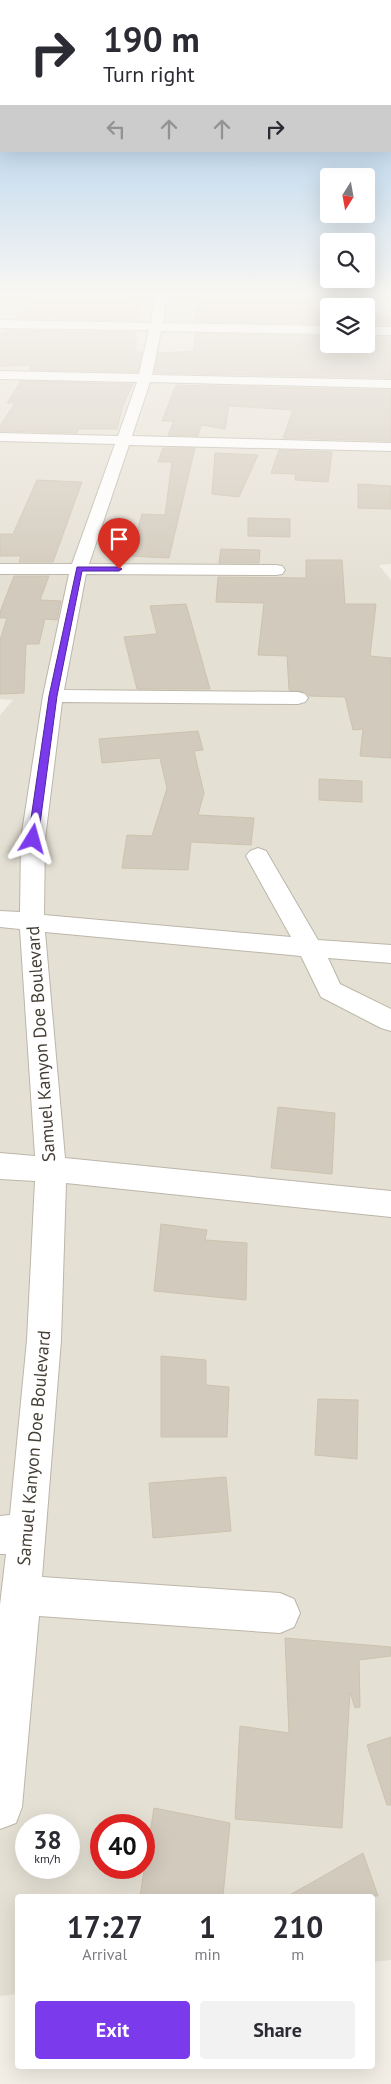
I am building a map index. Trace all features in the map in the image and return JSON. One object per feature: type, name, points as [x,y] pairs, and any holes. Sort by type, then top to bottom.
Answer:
[{"type":"street","name":"Samuel Kanyon Doe Boulevard","points":[[0,1807],[21,1595],[14,1534],[44,1340],[51,1169],[32,921],[33,839],[53,696],[79,568],[139,393]]},
{"type":"street","points":[[0,437],[391,447]]},
{"type":"street","points":[[0,569],[276,570]]},
{"type":"street","points":[[53,696],[298,698]]},
{"type":"street","points":[[258,856],[310,948],[330,990],[391,1021]]},
{"type":"street","points":[[0,919],[391,954]]},
{"type":"street","points":[[0,1166],[51,1169],[391,1204]]},
{"type":"street","points":[[21,1595],[280,1613]]},
{"type":"shaded area","points":[[0,393],[391,393],[391,564],[379,565],[391,580],[391,1960],[375,1962],[375,1894],[15,1894],[15,1994],[0,1996],[0,715],[13,700],[0,699]]},
{"type":"building","points":[[13,393],[129,393],[123,405],[117,429],[78,429],[77,433],[0,431],[0,426],[15,403],[7,403]]},
{"type":"building","points":[[173,393],[391,393],[391,441],[283,438],[293,410],[229,406],[225,429],[201,425],[198,436],[168,435],[174,421],[162,421]]},
{"type":"building","points":[[163,448],[195,448],[169,558],[130,556],[142,514],[165,515],[172,462],[158,462]]},
{"type":"building","points":[[279,450],[332,452],[328,482],[295,480],[296,474],[271,473]]},
{"type":"building","points":[[215,453],[258,455],[239,497],[212,494]]},
{"type":"building","points":[[37,480],[82,482],[53,562],[19,562],[21,556],[0,556],[0,534],[13,534]]},
{"type":"building","points":[[358,484],[391,486],[391,509],[358,508]]},
{"type":"building","points":[[248,518],[290,519],[290,537],[248,536]]},
{"type":"building","points":[[221,549],[260,550],[259,563],[219,563]]},
{"type":"building","points":[[306,560],[342,560],[345,604],[376,604],[370,656],[391,658],[391,758],[360,756],[363,729],[353,730],[345,697],[309,696],[306,692],[289,690],[287,656],[258,655],[264,603],[216,602],[218,577],[306,578]]},
{"type":"building","points":[[14,576],[49,576],[40,600],[61,601],[57,620],[45,619],[39,644],[26,644],[24,693],[0,694],[0,640],[7,618],[0,618],[0,612]]},
{"type":"building","points":[[186,604],[210,689],[137,689],[124,637],[157,634],[150,606]]},
{"type":"building","points":[[198,731],[203,750],[194,751],[204,793],[198,815],[254,818],[251,845],[191,842],[188,870],[122,868],[127,835],[152,836],[167,788],[160,758],[102,763],[99,739]]},
{"type":"building","points":[[319,779],[362,781],[362,802],[319,800]]},
{"type":"building","points":[[278,1107],[335,1113],[332,1174],[271,1168]]},
{"type":"building","points":[[161,1224],[207,1230],[205,1240],[247,1243],[246,1300],[154,1291]]},
{"type":"building","points":[[161,1356],[206,1360],[206,1385],[229,1387],[227,1437],[161,1437]]},
{"type":"building","points":[[318,1399],[358,1400],[357,1459],[315,1455]]},
{"type":"building","points":[[226,1477],[231,1531],[153,1538],[149,1483]]},
{"type":"building","points":[[285,1638],[391,1647],[391,1656],[359,1660],[360,1707],[355,1708],[350,1692],[342,1828],[235,1819],[240,1726],[289,1733]]},
{"type":"building","points":[[391,1737],[391,1805],[387,1805],[367,1745]]},
{"type":"building","points":[[154,1808],[230,1823],[223,1894],[140,1894],[143,1879],[155,1879]]},
{"type":"building","points":[[363,1853],[378,1896],[375,1896],[375,1894],[292,1894]]},
{"type":"route","points":[[33,839],[53,696],[79,568],[119,569]]}]
